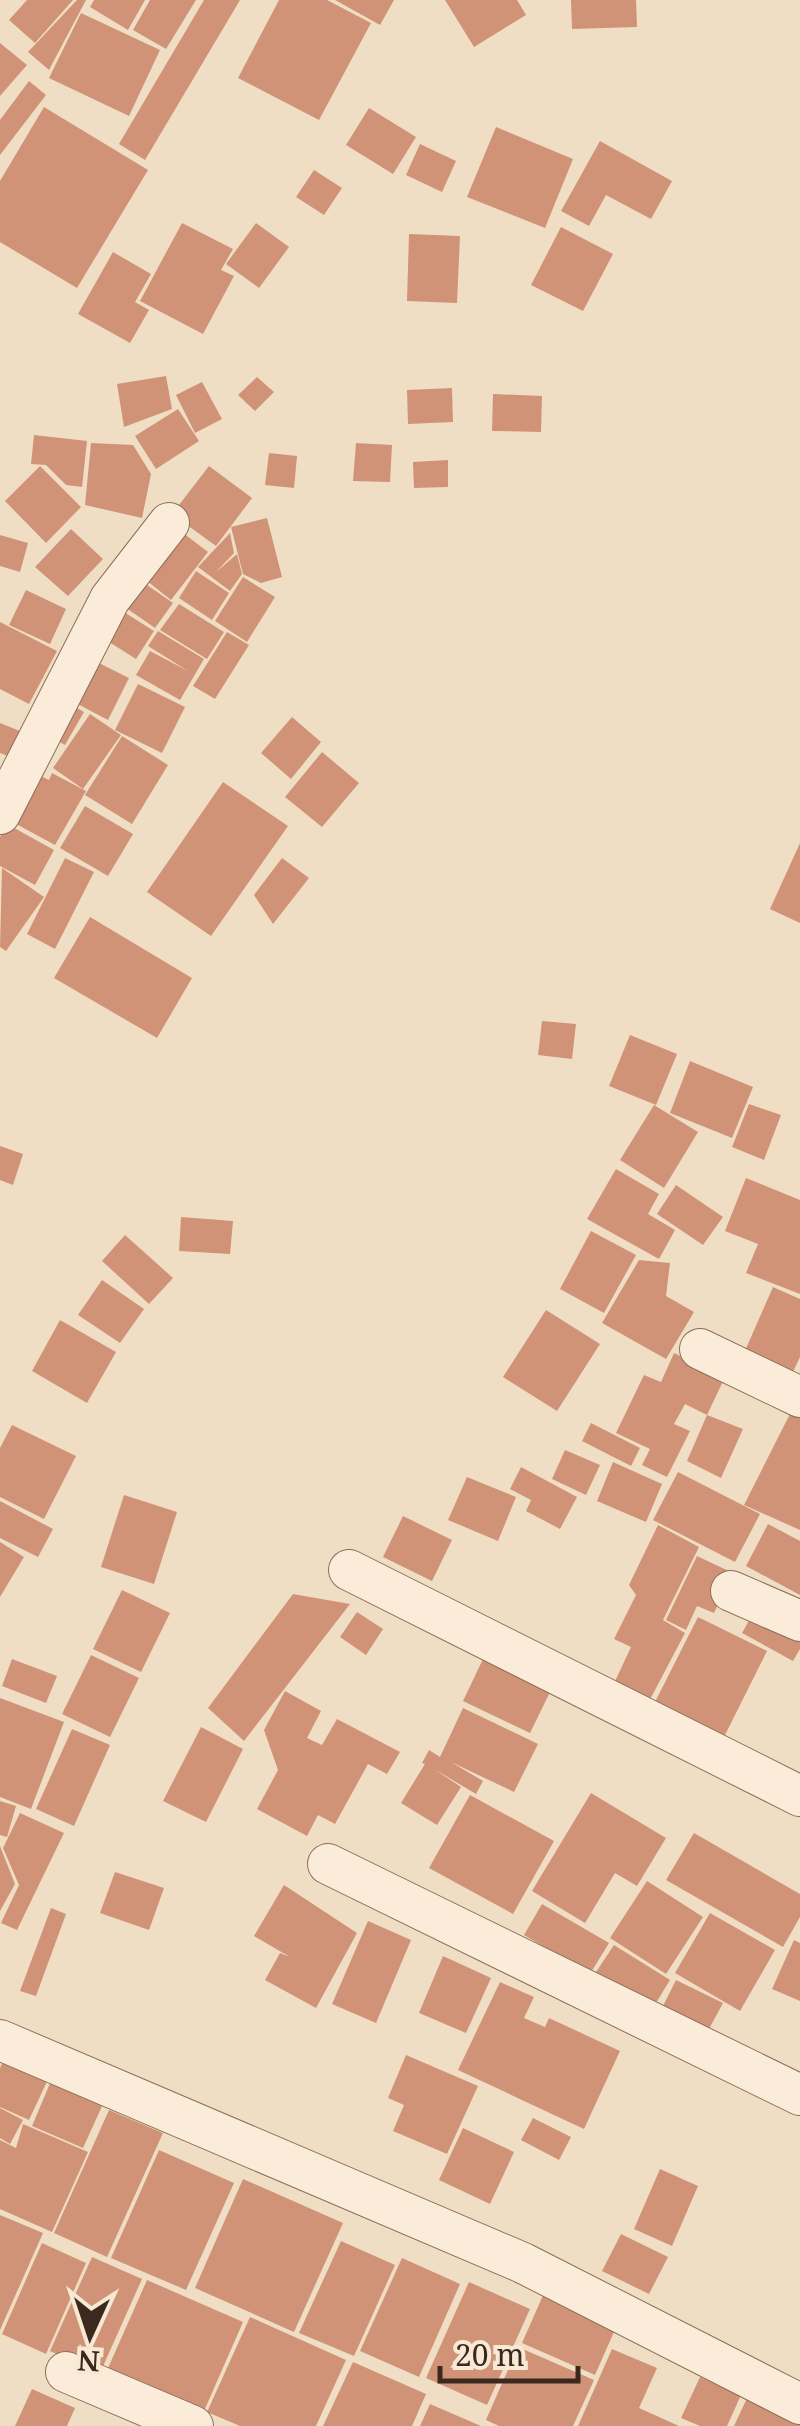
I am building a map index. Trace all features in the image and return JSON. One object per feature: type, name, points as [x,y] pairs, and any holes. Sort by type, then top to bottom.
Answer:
[{"type":"street","points":[[0,814],[110,600],[168,522]]},
{"type":"street","points":[[700,1350],[800,1397]]},
{"type":"street","points":[[348,1570],[800,1796]]},
{"type":"street","points":[[731,1591],[800,1621]]},
{"type":"street","points":[[328,1864],[800,2094]]},
{"type":"street","points":[[0,2040],[523,2263],[800,2404]]},
{"type":"street","points":[[66,2372],[193,2426]]},
{"type":"building","points":[[27,0],[73,0],[35,43],[9,20]]},
{"type":"building","points":[[77,0],[86,0],[49,70],[28,52]]},
{"type":"building","points":[[94,0],[145,0],[128,30],[90,7]]},
{"type":"building","points":[[150,0],[196,0],[166,49],[133,30]]},
{"type":"building","points":[[204,0],[240,0],[145,160],[119,144]]},
{"type":"building","points":[[279,0],[327,0],[371,23],[319,120],[238,78]]},
{"type":"building","points":[[335,0],[394,0],[380,25]]},
{"type":"building","points":[[445,0],[517,0],[526,15],[474,47]]},
{"type":"building","points":[[571,0],[636,0],[637,27],[572,29]]},
{"type":"building","points":[[81,13],[160,50],[129,116],[49,78]]},
{"type":"building","points":[[0,43],[27,65],[0,96]]},
{"type":"building","points":[[29,81],[46,95],[0,155],[0,120]]},
{"type":"building","points":[[44,107],[148,170],[77,288],[0,242],[0,181]]},
{"type":"building","points":[[369,108],[416,137],[393,174],[346,145]]},
{"type":"building","points":[[496,127],[573,159],[545,228],[467,197]]},
{"type":"building","points":[[600,141],[672,181],[651,219],[606,195],[589,226],[561,211]]},
{"type":"building","points":[[420,144],[456,161],[442,192],[406,175]]},
{"type":"building","points":[[314,170],[342,188],[324,215],[296,197]]},
{"type":"building","points":[[182,223],[233,249],[221,270],[234,276],[203,334],[140,301]]},
{"type":"building","points":[[256,223],[289,247],[259,288],[226,264]]},
{"type":"building","points":[[561,227],[613,254],[583,311],[531,285]]},
{"type":"building","points":[[409,234],[460,236],[457,303],[407,301]]},
{"type":"building","points":[[113,252],[151,274],[135,302],[149,310],[130,343],[78,314]]},
{"type":"building","points":[[166,376],[172,409],[124,427],[117,384]]},
{"type":"building","points":[[257,377],[274,392],[255,411],[238,395]]},
{"type":"building","points":[[202,382],[222,419],[195,433],[176,395]]},
{"type":"building","points":[[452,388],[453,422],[408,424],[407,390]]},
{"type":"building","points":[[493,394],[542,396],[541,432],[492,431]]},
{"type":"building","points":[[178,409],[199,441],[156,469],[135,436]]},
{"type":"building","points":[[34,435],[87,441],[82,487],[66,485],[46,465],[31,464]]},
{"type":"building","points":[[91,443],[133,445],[151,474],[142,518],[85,505]]},
{"type":"building","points":[[356,443],[392,445],[390,482],[353,481]]},
{"type":"building","points":[[269,453],[297,456],[294,488],[265,485]]},
{"type":"building","points":[[448,460],[448,487],[414,488],[413,462]]},
{"type":"building","points":[[40,466],[81,507],[46,543],[5,501]]},
{"type":"building","points":[[209,466],[252,498],[216,546],[172,514]]},
{"type":"building","points":[[267,518],[282,577],[261,583],[243,574],[231,527]]},
{"type":"building","points":[[174,526],[208,552],[171,600],[137,573]]},
{"type":"building","points":[[71,529],[103,559],[68,596],[35,567]]},
{"type":"building","points":[[230,533],[234,553],[216,572],[237,554],[242,574],[230,591],[198,567]]},
{"type":"building","points":[[0,535],[28,543],[20,572],[0,566]]},
{"type":"building","points":[[196,571],[229,593],[212,620],[179,598]]},
{"type":"building","points":[[243,577],[275,597],[247,642],[215,621]]},
{"type":"building","points":[[137,578],[173,603],[155,628],[119,603]]},
{"type":"building","points":[[26,590],[66,609],[50,644],[9,625]]},
{"type":"building","points":[[179,604],[224,632],[207,659],[160,630]]},
{"type":"building","points":[[116,607],[154,631],[136,659],[98,635]]},
{"type":"building","points":[[0,622],[57,651],[29,704],[0,689]]},
{"type":"building","points":[[158,631],[204,659],[180,700],[136,675],[150,651],[188,671],[148,646]]},
{"type":"building","points":[[227,632],[249,645],[215,699],[193,686]]},
{"type":"building","points":[[91,659],[129,678],[108,720],[70,700]]},
{"type":"building","points":[[138,684],[185,707],[162,753],[115,730]]},
{"type":"building","points":[[65,701],[84,712],[65,745],[47,735]]},
{"type":"building","points":[[90,714],[121,735],[83,789],[53,768]]},
{"type":"building","points":[[292,717],[321,742],[291,779],[261,753]]},
{"type":"building","points":[[0,723],[25,733],[15,759],[0,753]]},
{"type":"building","points":[[122,736],[168,765],[132,824],[85,795]]},
{"type":"building","points":[[322,752],[359,783],[322,827],[285,797]]},
{"type":"building","points":[[31,771],[49,780],[52,773],[86,791],[55,845],[5,818]]},
{"type":"building","points":[[223,782],[288,826],[211,936],[147,892]]},
{"type":"building","points":[[85,806],[133,834],[108,876],[60,848]]},
{"type":"building","points":[[7,824],[54,850],[35,885],[0,866],[0,837]]},
{"type":"building","points":[[800,843],[800,923],[770,909]]},
{"type":"building","points":[[65,858],[94,872],[55,949],[27,934]]},
{"type":"building","points":[[282,858],[309,878],[273,924],[254,895]]},
{"type":"building","points":[[2,868],[44,897],[6,951],[0,947]]},
{"type":"building","points":[[90,917],[192,978],[157,1038],[54,978]]},
{"type":"building","points":[[542,1021],[576,1024],[572,1059],[538,1055]]},
{"type":"building","points":[[630,1035],[677,1054],[656,1105],[609,1086]]},
{"type":"building","points":[[690,1061],[753,1087],[732,1138],[670,1113]]},
{"type":"building","points":[[749,1104],[781,1115],[764,1160],[732,1147]]},
{"type":"building","points":[[654,1105],[698,1132],[664,1188],[620,1160]]},
{"type":"building","points":[[0,1146],[23,1154],[13,1185],[0,1180]]},
{"type":"building","points":[[616,1169],[659,1194],[648,1214],[675,1230],[659,1259],[587,1219]]},
{"type":"building","points":[[746,1178],[800,1200],[800,1294],[746,1273],[758,1244],[725,1231]]},
{"type":"building","points":[[676,1185],[723,1217],[703,1245],[657,1214]]},
{"type":"building","points":[[181,1217],[233,1221],[230,1254],[179,1251]]},
{"type":"building","points":[[591,1231],[636,1255],[604,1313],[560,1289]]},
{"type":"building","points":[[125,1235],[173,1278],[149,1304],[102,1261]]},
{"type":"building","points":[[639,1260],[670,1263],[666,1296],[694,1312],[666,1359],[602,1323]]},
{"type":"building","points":[[102,1280],[144,1309],[120,1343],[78,1315]]},
{"type":"building","points":[[773,1287],[800,1299],[800,1357],[792,1374],[744,1353]]},
{"type":"building","points":[[546,1310],[600,1344],[557,1411],[503,1377]]},
{"type":"building","points":[[60,1320],[116,1352],[87,1403],[32,1371]]},
{"type":"building","points":[[674,1353],[725,1377],[707,1415],[685,1404],[674,1424],[690,1431],[667,1477],[642,1465],[650,1449],[616,1433],[644,1375],[661,1382]]},
{"type":"building","points":[[794,1406],[800,1409],[800,1530],[744,1505]]},
{"type":"building","points":[[707,1415],[743,1429],[721,1478],[687,1461]]},
{"type":"building","points":[[591,1423],[640,1448],[631,1466],[582,1441]]},
{"type":"building","points":[[12,1425],[76,1456],[44,1519],[0,1497],[0,1448]]},
{"type":"building","points":[[565,1450],[600,1465],[586,1495],[552,1479]]},
{"type":"building","points":[[613,1462],[662,1484],[646,1522],[597,1501]]},
{"type":"building","points":[[521,1467],[577,1497],[560,1529],[526,1511],[531,1500],[510,1489]]},
{"type":"building","points":[[678,1472],[760,1514],[735,1562],[653,1520]]},
{"type":"building","points":[[467,1477],[516,1497],[498,1541],[448,1520]]},
{"type":"building","points":[[124,1495],[177,1512],[154,1584],[101,1567]]},
{"type":"building","points":[[0,1501],[53,1529],[38,1557],[0,1538]]},
{"type":"building","points":[[403,1516],[452,1540],[432,1581],[383,1557]]},
{"type":"building","points":[[768,1524],[800,1541],[800,1595],[746,1566]]},
{"type":"building","points":[[658,1525],[699,1547],[663,1620],[685,1633],[645,1709],[610,1692],[631,1647],[614,1639],[636,1595],[629,1585]]},
{"type":"building","points":[[0,1542],[24,1557],[0,1597]]},
{"type":"building","points":[[697,1556],[733,1573],[714,1613],[697,1606],[686,1630],[666,1620]]},
{"type":"building","points":[[122,1590],[170,1613],[141,1672],[93,1649]]},
{"type":"building","points":[[293,1594],[350,1604],[244,1741],[208,1708]]},
{"type":"building","points":[[764,1594],[800,1614],[800,1649],[793,1661],[742,1633]]},
{"type":"building","points":[[357,1612],[383,1629],[366,1655],[340,1637]]},
{"type":"building","points":[[698,1617],[767,1651],[724,1737],[655,1702]]},
{"type":"building","points":[[91,1655],[139,1678],[110,1737],[62,1714]]},
{"type":"building","points":[[12,1659],[57,1676],[46,1703],[2,1686]]},
{"type":"building","points":[[483,1659],[550,1692],[530,1733],[463,1701]]},
{"type":"building","points":[[285,1691],[321,1711],[307,1738],[322,1745],[337,1719],[400,1752],[387,1774],[368,1764],[335,1824],[318,1815],[307,1836],[257,1809],[278,1770],[264,1730]]},
{"type":"building","points":[[0,1698],[64,1722],[31,1809],[0,1797]]},
{"type":"building","points":[[463,1708],[538,1744],[514,1792],[451,1762],[483,1781],[476,1794],[434,1769],[461,1787],[437,1825],[401,1803],[425,1764],[422,1763],[429,1750],[440,1757]]},
{"type":"building","points":[[201,1727],[243,1749],[206,1822],[163,1801]]},
{"type":"building","points":[[72,1729],[110,1745],[74,1826],[36,1809]]},
{"type":"building","points":[[591,1793],[666,1838],[637,1886],[615,1873],[585,1923],[532,1891]]},
{"type":"building","points":[[470,1795],[554,1841],[513,1914],[429,1868]]},
{"type":"building","points":[[0,1801],[16,1806],[7,1837],[0,1835]]},
{"type":"building","points":[[20,1813],[64,1833],[17,1930],[1,1923],[19,1885],[3,1848]]},
{"type":"building","points":[[694,1833],[800,1894],[800,1917],[783,1947],[666,1880]]},
{"type":"building","points":[[0,1846],[15,1884],[0,1911]]},
{"type":"building","points":[[115,1872],[164,1888],[149,1930],[100,1913]]},
{"type":"building","points":[[647,1881],[703,1917],[666,1974],[610,1938]]},
{"type":"building","points":[[284,1885],[357,1933],[316,2008],[265,1980],[280,1953],[290,1957],[254,1936]]},
{"type":"building","points":[[542,1904],[609,1943],[590,1974],[524,1935]]},
{"type":"building","points":[[51,1908],[66,1914],[36,1996],[20,1991]]},
{"type":"building","points":[[710,1913],[775,1950],[740,2011],[675,1973]]},
{"type":"building","points":[[368,1921],[411,1940],[376,2023],[332,2004]]},
{"type":"building","points":[[794,1940],[800,1943],[800,2001],[772,1989]]},
{"type":"building","points":[[614,1945],[670,1980],[653,2008],[596,1972]]},
{"type":"building","points":[[443,1956],[491,1978],[466,2033],[419,2013]]},
{"type":"building","points":[[676,1980],[723,2003],[709,2029],[663,2006]]},
{"type":"building","points":[[500,1982],[534,1997],[524,2018],[545,2027],[549,2018],[620,2051],[584,2129],[458,2070]]},
{"type":"building","points":[[7,2052],[51,2073],[29,2120],[0,2107],[0,2068]]},
{"type":"building","points":[[406,2055],[478,2086],[447,2154],[393,2131],[404,2105],[388,2098]]},
{"type":"building","points":[[51,2081],[103,2104],[83,2148],[32,2126]]},
{"type":"building","points":[[0,2108],[23,2120],[10,2144],[0,2138]]},
{"type":"building","points":[[109,2110],[163,2133],[107,2257],[54,2233]]},
{"type":"building","points":[[533,2118],[571,2137],[559,2160],[521,2140]]},
{"type":"building","points":[[23,2124],[88,2152],[52,2232],[0,2209],[0,2140],[16,2148]]},
{"type":"building","points":[[463,2128],[514,2152],[490,2204],[439,2180]]},
{"type":"building","points":[[159,2150],[234,2183],[186,2290],[111,2258]]},
{"type":"building","points":[[660,2169],[698,2186],[672,2246],[634,2229]]},
{"type":"building","points":[[243,2179],[343,2223],[294,2332],[195,2288]]},
{"type":"building","points":[[0,2215],[43,2233],[0,2330]]},
{"type":"building","points":[[621,2234],[668,2257],[649,2294],[602,2271]]},
{"type":"building","points":[[341,2241],[395,2265],[354,2356],[299,2333]]},
{"type":"building","points":[[42,2243],[86,2263],[46,2354],[2,2334]]},
{"type":"building","points":[[92,2257],[142,2279],[100,2373],[50,2351]]},
{"type":"building","points":[[402,2258],[460,2284],[419,2377],[360,2351]]},
{"type":"building","points":[[147,2280],[243,2322],[201,2418],[105,2375]]},
{"type":"building","points":[[469,2282],[530,2309],[487,2405],[426,2378]]},
{"type":"building","points":[[548,2284],[621,2316],[595,2375],[522,2343]]},
{"type":"building","points":[[250,2317],[346,2360],[316,2426],[240,2426],[207,2412]]},
{"type":"building","points":[[518,2347],[594,2380],[573,2426],[499,2426],[486,2420]]},
{"type":"building","points":[[612,2349],[657,2368],[639,2408],[679,2426],[578,2426]]},
{"type":"building","points":[[353,2362],[426,2394],[412,2426],[323,2426]]},
{"type":"building","points":[[700,2377],[741,2395],[727,2426],[700,2426],[681,2418]]},
{"type":"building","points":[[32,2389],[75,2408],[67,2426],[15,2426]]},
{"type":"building","points":[[748,2396],[800,2419],[800,2426],[734,2426]]},
{"type":"building","points":[[430,2404],[481,2426],[420,2426]]}]
